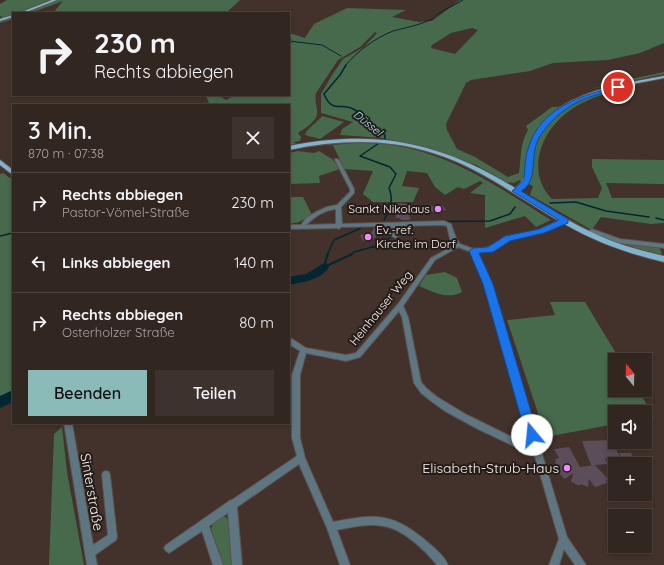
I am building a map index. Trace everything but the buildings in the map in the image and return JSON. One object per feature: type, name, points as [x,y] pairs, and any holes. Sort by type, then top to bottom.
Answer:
[{"type":"main road","points":[[24,12],[55,0]]},
{"type":"main road","points":[[0,20],[12,16]]},
{"type":"main road","points":[[516,191],[523,187],[528,181],[530,157],[534,140],[542,127],[555,113],[575,101],[594,93],[664,77]]},
{"type":"main road","points":[[290,148],[337,140],[369,140],[411,145],[445,155],[473,167],[565,221],[614,245],[664,259]]},
{"type":"main road","points":[[0,162],[12,172]]},
{"type":"street","points":[[302,227],[306,222],[319,213],[338,207],[352,192],[352,189],[337,160]]},
{"type":"street","points":[[338,207],[339,227]]},
{"type":"street","points":[[290,227],[447,224],[450,227],[453,239],[458,245],[473,251],[490,250],[508,238],[541,231],[565,221]]},
{"type":"street","points":[[392,224],[395,236]]},
{"type":"street","points":[[592,231],[619,241],[664,246]]},
{"type":"street","name":"Heinhauser Weg","points":[[290,341],[304,350],[346,358],[358,355],[400,306],[433,259],[458,245]]},
{"type":"street","points":[[473,251],[488,284],[520,398],[536,446],[563,539],[581,565]]},
{"type":"street","points":[[400,306],[405,317],[418,383],[421,389],[439,403],[497,433],[520,444],[536,446]]},
{"type":"street","points":[[304,350],[296,375],[292,402],[296,438],[301,458],[331,527],[345,565]]},
{"type":"street","name":"Sinterstraße","points":[[68,424],[92,565]]},
{"type":"street","points":[[169,548],[301,458]]},
{"type":"street","points":[[90,553],[113,537],[106,476]]},
{"type":"street","points":[[232,504],[237,565]]},
{"type":"street","points":[[331,527],[363,522],[387,522],[416,538],[443,565]]},
{"type":"street","points":[[204,524],[218,565]]},
{"type":"street","points":[[554,565],[563,539]]},
{"type":"green space","points":[[7,0],[240,0],[227,12],[54,12],[63,1],[33,12],[12,12],[12,19],[0,23],[0,19],[3,17],[0,16],[0,4]]},
{"type":"green space","points":[[460,0],[664,0],[664,43],[640,53],[608,60],[553,63],[530,71],[471,80],[466,83],[446,124],[447,130],[457,149],[475,157],[508,177],[519,173],[522,145],[528,130],[526,126],[552,107],[571,106],[600,93],[605,94],[584,102],[569,111],[548,133],[539,156],[538,167],[544,189],[552,199],[598,198],[602,188],[592,167],[592,159],[664,160],[664,184],[606,183],[612,198],[664,198],[664,223],[651,224],[601,217],[593,228],[590,229],[530,195],[533,186],[519,180],[514,183],[506,182],[476,165],[429,148],[382,138],[340,135],[342,129],[353,122],[321,113],[321,94],[343,59],[364,47],[377,33],[375,32],[360,47],[338,60],[316,93],[316,118],[298,133],[301,137],[300,141],[294,142],[296,144],[290,146],[290,104],[210,104],[206,96],[220,96],[226,100],[233,96],[290,96],[290,33],[305,38],[314,24],[347,8],[406,10],[392,17],[419,22],[432,21]],"holes":[[[472,28],[478,30],[455,54],[431,48],[432,45],[451,33]]]},
{"type":"green space","points":[[664,72],[664,74],[591,89],[617,82]]},
{"type":"green space","points":[[322,116],[344,122],[320,139],[305,135],[308,130]]},
{"type":"green space","points":[[363,142],[416,150],[440,158],[484,179],[551,220],[536,227],[525,216],[485,228],[485,195],[470,193],[483,183],[480,181],[464,189],[458,187],[445,195],[435,187],[427,173],[407,171],[402,186],[419,188],[413,202],[373,202],[363,194],[373,171],[344,169],[333,145]]},
{"type":"green space","points":[[298,151],[314,153],[319,151],[332,159],[340,169],[319,176],[320,183],[290,184],[290,153]]},
{"type":"green space","points":[[3,173],[12,179],[12,401],[0,407],[0,174]]},
{"type":"green space","points":[[290,197],[303,197],[312,215],[299,222],[290,224]]},
{"type":"green space","points":[[628,244],[659,247],[662,253],[658,255],[628,247]]},
{"type":"green space","points":[[445,272],[457,278],[462,292],[446,295],[435,293],[419,286],[426,275]]},
{"type":"green space","points":[[550,302],[585,302],[616,353],[608,353],[608,397],[642,397],[647,405],[608,405],[608,425],[546,437],[507,320],[555,315]]},
{"type":"green space","points":[[62,427],[67,472],[84,565],[49,565],[54,434]]},
{"type":"green space","points":[[222,517],[226,517],[228,521],[232,565],[223,565],[211,529],[213,523]]},
{"type":"waterway","name":"Düssel","points":[[436,15],[463,0]]},
{"type":"waterway","name":"Düssel","points":[[346,65],[361,50],[380,37],[393,31],[420,24],[435,17]]},
{"type":"waterway","points":[[290,41],[322,45],[341,56]]},
{"type":"waterway","name":"Düssel","points":[[346,65],[340,75],[324,94],[331,104],[334,106],[346,107],[355,110],[385,135],[385,139],[360,156],[390,167],[396,174],[389,188],[391,205],[384,220]]},
{"type":"waterway","points":[[550,203],[576,202],[606,211],[649,217]]},
{"type":"waterway","points":[[390,222],[490,221],[510,214],[515,207]]},
{"type":"waterway","points":[[656,218],[664,220]]},
{"type":"waterway","name":"Düssel","points":[[327,255],[334,240],[361,228]]},
{"type":"waterway","points":[[0,236],[12,233]]},
{"type":"waterway","points":[[352,254],[354,252],[380,245],[391,237]]},
{"type":"waterway","name":"Düssel","points":[[324,266],[328,254]]},
{"type":"waterway","points":[[324,267],[352,254]]},
{"type":"waterway","name":"Düssel","points":[[290,281],[309,277],[324,267]]},
{"type":"waterway","name":"Düssel","points":[[0,402],[12,396]]},
{"type":"place","name":"Sankt Nikolaus","points":[[438,209]]},
{"type":"place","name":"Ev.-ref. Kirche im Dorf","points":[[368,237]]},
{"type":"place","name":"Elisabeth-Strub-Haus","points":[[567,468]]},
{"type":"route","points":[[532,435],[488,284],[473,251],[490,250],[508,238],[541,231],[565,221],[516,191],[523,187],[528,181],[531,147],[542,127],[555,113],[584,97],[618,87]]}]
